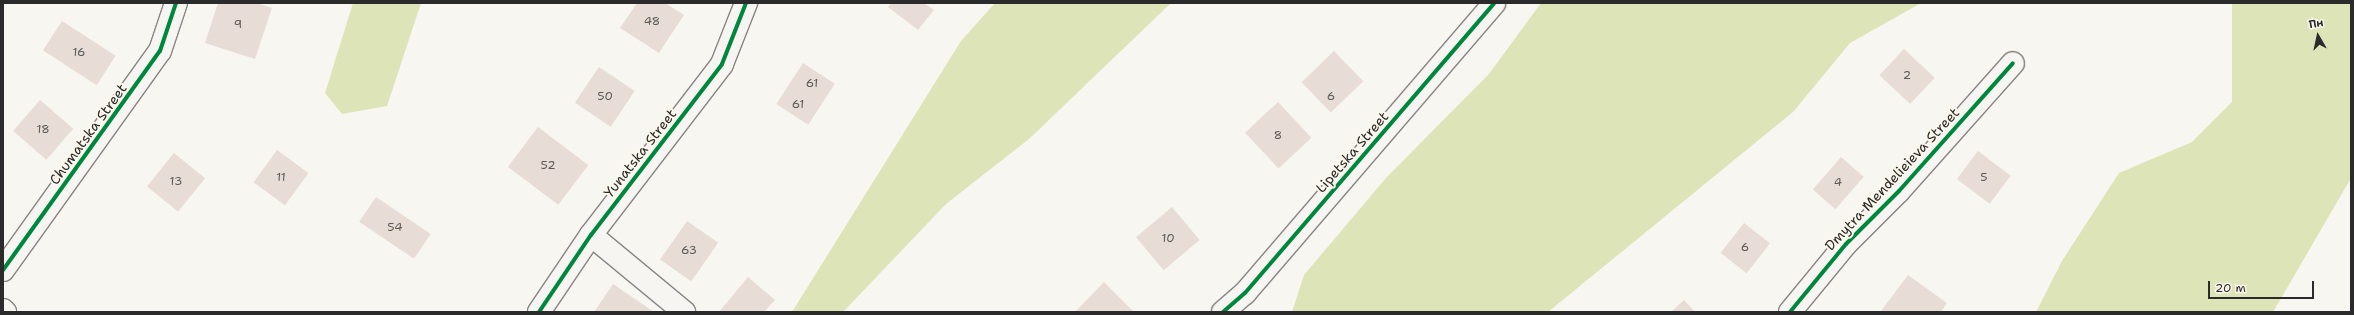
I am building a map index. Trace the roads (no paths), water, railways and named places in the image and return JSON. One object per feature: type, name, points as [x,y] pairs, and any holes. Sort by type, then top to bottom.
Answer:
[{"type":"street","name":"Chumatska Street","points":[[3,270],[160,52],[176,3]]},
{"type":"street","name":"Yunatska Street","points":[[540,312],[591,235],[722,64],[746,3]]},
{"type":"street","name":"Lipetska Street","points":[[1223,312],[1245,293],[1494,3]]},
{"type":"street","name":"Dmytra Mendelieieva Street","points":[[1790,312],[1846,244],[1899,191],[2013,63]]},
{"type":"street","points":[[591,235],[684,312]]}]
